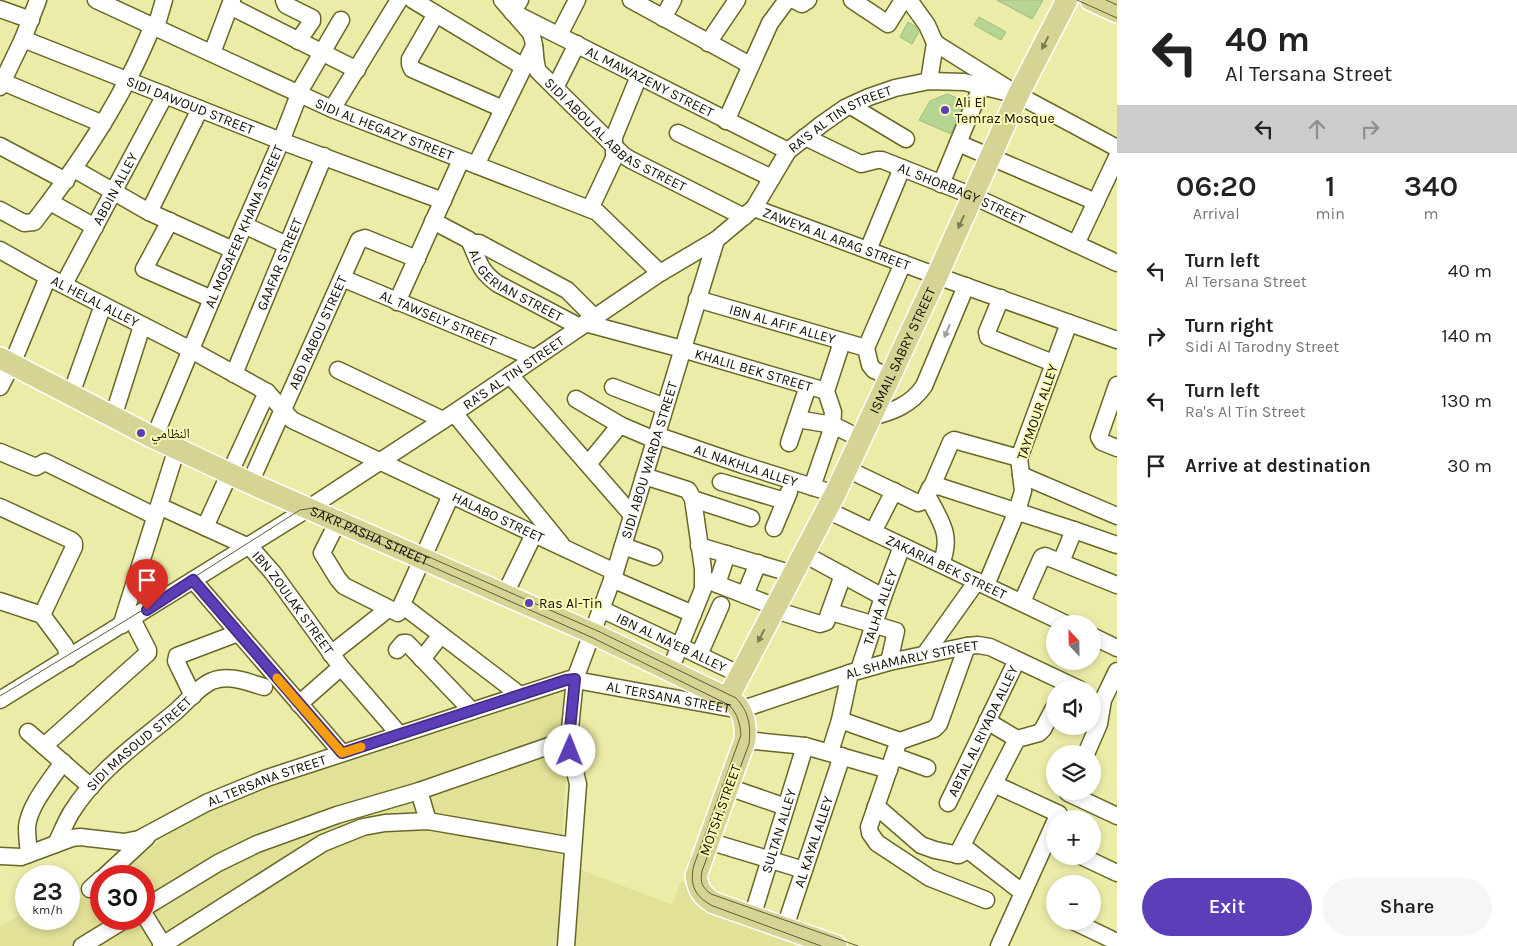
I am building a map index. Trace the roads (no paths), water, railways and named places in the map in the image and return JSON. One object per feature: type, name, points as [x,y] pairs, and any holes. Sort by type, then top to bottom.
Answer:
[{"type":"main road","name":"ISMAIL SABRY STREET","points":[[734,704],[741,675],[847,469],[937,276],[1018,95],[1067,0]]},
{"type":"main road","points":[[1090,0],[1117,12]]},
{"type":"main road","name":"SAKR PASHA STREET","points":[[6,361],[154,438],[250,483],[592,633],[670,670],[734,704]]},
{"type":"main road","name":"MOTSH STREET","points":[[734,704],[745,721],[745,740],[696,876],[701,892],[707,899],[752,917]]},
{"type":"main road","points":[[752,917],[836,946]]},
{"type":"street","points":[[38,0],[23,39],[5,61],[1,85],[103,124]]},
{"type":"street","name":"SIDI AL HEGAZY STREET","points":[[96,0],[332,109],[597,212],[660,273]]},
{"type":"street","points":[[0,210],[24,223],[30,223],[34,222],[50,202],[103,124],[128,80],[154,26],[164,0]]},
{"type":"street","points":[[284,0],[286,4],[312,18],[298,41]]},
{"type":"street","points":[[332,109],[399,0]]},
{"type":"street","points":[[413,0],[524,67]]},
{"type":"street","points":[[559,35],[577,0]]},
{"type":"street","points":[[631,0],[750,65]]},
{"type":"street","points":[[663,18],[673,0]]},
{"type":"street","points":[[708,43],[737,0]]},
{"type":"street","points":[[726,121],[770,23],[787,0]]},
{"type":"street","points":[[794,0],[802,4],[808,0]]},
{"type":"street","points":[[852,0],[888,24],[903,0]]},
{"type":"street","points":[[909,0],[927,25],[935,42],[1018,95],[1117,148]]},
{"type":"street","points":[[212,53],[231,3],[322,54],[356,70]]},
{"type":"street","name":"AL MAWAZENY STREET","points":[[511,4],[559,35],[788,151]]},
{"type":"street","name":"SIDI ABOU AL ABBAS STREET","points":[[511,4],[530,32],[535,45],[534,62],[538,71],[613,145],[631,160],[749,212]]},
{"type":"street","points":[[0,9],[30,20]]},
{"type":"street","points":[[436,14],[410,59],[412,69],[503,109]]},
{"type":"street","name":"AL MOSAFER KHANA STREET","points":[[154,438],[281,141],[302,87],[341,20]]},
{"type":"street","name":"SIDI DAWOUD STREET","points":[[23,39],[281,141],[443,201]]},
{"type":"street","points":[[929,81],[935,42]]},
{"type":"street","points":[[555,88],[577,44]]},
{"type":"street","points":[[398,302],[443,201],[503,109],[535,45]]},
{"type":"street","points":[[590,209],[614,158],[614,137],[639,76]]},
{"type":"street","name":"RA'S AL TIN STREET","points":[[0,700],[309,508],[660,273],[716,240],[749,212],[788,151],[822,124],[851,106],[869,97],[895,88],[929,81],[964,82],[1018,95]]},
{"type":"street","points":[[941,184],[982,85]]},
{"type":"street","name":"ABDIN ALLEY","points":[[64,284],[165,95]]},
{"type":"street","points":[[851,106],[906,139]]},
{"type":"street","points":[[149,212],[200,109]]},
{"type":"street","points":[[678,134],[772,178]]},
{"type":"street","name":"AL SHORBAGY STREET","points":[[805,137],[861,164],[882,160],[973,196],[1117,263]]},
{"type":"street","points":[[958,143],[1096,202]]},
{"type":"street","points":[[0,146],[114,192],[149,212],[233,250]]},
{"type":"street","name":"GAAFAR STREET","points":[[234,374],[324,156]]},
{"type":"street","points":[[1076,244],[1117,157]]},
{"type":"street","points":[[868,250],[902,168]]},
{"type":"street","points":[[50,202],[95,227]]},
{"type":"street","name":"ZAWEYA AL ARAG STREET","points":[[749,212],[868,250],[1117,340]]},
{"type":"street","name":"AL GERIAN STREET","points":[[434,221],[466,238],[470,243],[474,256],[488,277],[498,284],[586,322],[682,349]]},
{"type":"street","points":[[170,222],[144,269],[212,300]]},
{"type":"street","points":[[244,225],[287,245]]},
{"type":"street","name":"ABD RABOU STREET","points":[[250,483],[358,240],[363,238],[417,259]]},
{"type":"street","name":"SIDI ABOU WARDA STREET","points":[[566,946],[578,784],[569,739],[575,679],[614,576],[716,240]]},
{"type":"street","points":[[470,243],[479,243],[567,290],[586,322]]},
{"type":"street","name":"AL HELAL ALLEY","points":[[0,250],[267,392],[283,410]]},
{"type":"street","points":[[890,377],[874,370],[870,365],[866,348],[903,263]]},
{"type":"street","points":[[0,387],[6,361],[48,277]]},
{"type":"street","name":"AL TAWSELY STREET","points":[[342,278],[534,358]]},
{"type":"street","points":[[871,417],[897,410],[914,398],[924,386],[966,286]]},
{"type":"street","points":[[1001,298],[987,332],[988,337],[1054,363]]},
{"type":"street","name":"IBN AL AFIF ALLEY","points":[[698,299],[866,348]]},
{"type":"street","points":[[71,394],[103,305]]},
{"type":"street","name":"TAYMOUR ALLEY","points":[[925,654],[981,583],[1017,511],[1023,491],[1019,458],[1069,323]]},
{"type":"street","points":[[113,417],[142,326]]},
{"type":"street","points":[[812,487],[833,426],[833,412],[826,392],[842,342]]},
{"type":"street","name":"KHALIL BEK STREET","points":[[682,349],[826,392]]},
{"type":"street","points":[[338,370],[449,416],[564,548]]},
{"type":"street","points":[[510,375],[632,515]]},
{"type":"street","points":[[1117,385],[1099,437],[1102,442],[1117,448]]},
{"type":"street","points":[[613,386],[665,407]]},
{"type":"street","points":[[790,443],[808,386]]},
{"type":"street","points":[[205,527],[267,392]]},
{"type":"street","name":"AL NAKHLA ALLEY","points":[[576,399],[620,425],[812,487],[831,502]]},
{"type":"street","name":"HALABO STREET","points":[[283,410],[292,420],[564,548],[614,576],[693,614]]},
{"type":"street","points":[[797,419],[833,426],[861,439]]},
{"type":"street","points":[[588,464],[620,425]]},
{"type":"street","points":[[847,469],[920,503],[924,501],[951,442],[954,440],[1019,458]]},
{"type":"street","points":[[44,746],[148,653],[148,650],[127,622],[122,622],[177,448]]},
{"type":"street","name":"IBN ZOULAK STREET","points":[[0,452],[36,467],[45,462],[157,511],[205,527],[247,546],[273,573],[341,668],[400,734]]},
{"type":"street","points":[[1021,475],[1117,516]]},
{"type":"street","points":[[644,476],[688,490],[694,499],[699,546],[710,582]]},
{"type":"street","points":[[774,528],[794,481]]},
{"type":"street","points":[[721,482],[785,502]]},
{"type":"street","points":[[929,491],[938,486],[1117,545]]},
{"type":"street","points":[[873,532],[894,491]]},
{"type":"street","points":[[929,491],[945,531],[947,548],[941,564]]},
{"type":"street","points":[[331,654],[395,607],[423,558],[451,495]]},
{"type":"street","points":[[694,499],[751,518]]},
{"type":"street","name":"ZAKARIA BEK STREET","points":[[831,502],[873,532],[1048,615]]},
{"type":"street","points":[[0,507],[74,543],[74,547],[42,615]]},
{"type":"street","points":[[338,521],[322,555],[344,586],[395,607],[441,635],[520,695]]},
{"type":"street","points":[[1054,559],[1074,530]]},
{"type":"street","points":[[505,594],[534,534]]},
{"type":"street","points":[[623,546],[654,557]]},
{"type":"street","points":[[699,546],[794,574]]},
{"type":"street","name":"TALHA ALLEY","points":[[855,672],[902,546]]},
{"type":"street","points":[[670,670],[703,590],[727,554]]},
{"type":"street","points":[[804,554],[883,596]]},
{"type":"street","points":[[1022,602],[1042,557],[1054,559],[1117,584]]},
{"type":"street","points":[[745,595],[758,564]]},
{"type":"street","points":[[710,582],[776,609],[822,624],[828,620],[843,575]]},
{"type":"street","points":[[193,580],[342,753]]},
{"type":"street","points":[[0,601],[42,615],[65,646],[69,658]]},
{"type":"street","points":[[699,655],[721,605]]},
{"type":"street","name":"IBN AL NA'EB ALLEY","points":[[601,609],[741,675]]},
{"type":"street","points":[[831,612],[897,631],[889,662]]},
{"type":"street","points":[[193,696],[176,661],[177,656],[238,633]]},
{"type":"street","points":[[422,659],[441,635]]},
{"type":"street","points":[[1101,640],[1117,648]]},
{"type":"street","points":[[397,650],[403,643],[406,643],[472,711]]},
{"type":"street","name":"AL SHAMARLY STREET","points":[[734,704],[889,662],[978,645],[990,647],[1056,680]]},
{"type":"street","points":[[745,740],[805,746],[836,754],[895,755],[939,724],[967,646]]},
{"type":"street","name":"SIDI MASOUD STREET","points":[[56,844],[70,814],[91,787],[118,758],[212,681],[222,678],[235,678],[256,684],[258,657]]},
{"type":"street","name":"ABTAL AL RIYADA ALLEY","points":[[948,803],[1016,660]]},
{"type":"street","points":[[299,704],[341,668]]},
{"type":"street","name":"AL KAYAL ALLEY","points":[[785,927],[804,870],[836,754],[840,720],[855,672]]},
{"type":"street","points":[[1101,693],[1116,675]]},
{"type":"street","name":"AL TERSANA STREET","points":[[0,856],[21,857],[80,836],[124,842],[139,839],[206,803],[267,778],[520,695],[575,679],[734,710],[734,704]]},
{"type":"street","points":[[840,720],[895,755],[927,768]]},
{"type":"street","points":[[987,721],[1017,739],[1039,733],[1046,723]]},
{"type":"street","points":[[28,732],[91,787]]},
{"type":"street","points":[[155,901],[218,862],[257,844],[337,815],[419,791],[569,739]]},
{"type":"street","points":[[957,855],[1017,739]]},
{"type":"street","name":"SULTAN ALLEY","points":[[752,917],[805,746]]},
{"type":"street","points":[[895,755],[869,827],[872,838],[930,878],[986,900]]},
{"type":"street","points":[[29,854],[27,827],[29,817],[33,807],[63,762]]},
{"type":"street","points":[[994,784],[1046,812]]},
{"type":"street","points":[[728,788],[786,807]]},
{"type":"street","points":[[419,791],[428,821]]},
{"type":"street","points":[[1084,800],[1117,816]]},
{"type":"street","points":[[876,806],[921,846],[957,855],[968,850],[1023,893]]},
{"type":"street","points":[[153,930],[162,946],[323,843],[348,832],[384,823],[428,821],[572,846]]},
{"type":"street","points":[[116,865],[152,832]]},
{"type":"street","points":[[906,862],[915,840]]},
{"type":"street","points":[[708,841],[804,870]]},
{"type":"street","points":[[999,946],[1023,893],[1046,851]]},
{"type":"street","points":[[1100,865],[1117,873]]},
{"type":"street","points":[[82,946],[108,930]]},
{"type":"street","points":[[1092,930],[1117,942]]},
{"type":"tram line","points":[[1077,0],[1117,18]]},
{"type":"tram line","points":[[1106,0],[1117,5]]},
{"type":"tram line","points":[[0,696],[133,616],[300,510],[313,508],[324,511],[600,632],[736,698],[744,709],[748,720],[750,731],[749,744],[702,871],[702,884],[711,894],[858,946]]},
{"type":"tram line","points":[[340,526],[591,637],[729,705],[738,719],[741,735],[694,865],[692,879],[695,890],[702,899],[713,906],[821,946]]},
{"type":"place","name":"Ali El Temraz Mosque","points":[[945,110]]},
{"type":"place","name":"النظامي","points":[[141,433]]},
{"type":"place","name":"Ras Al-Tin","points":[[529,603]]}]
